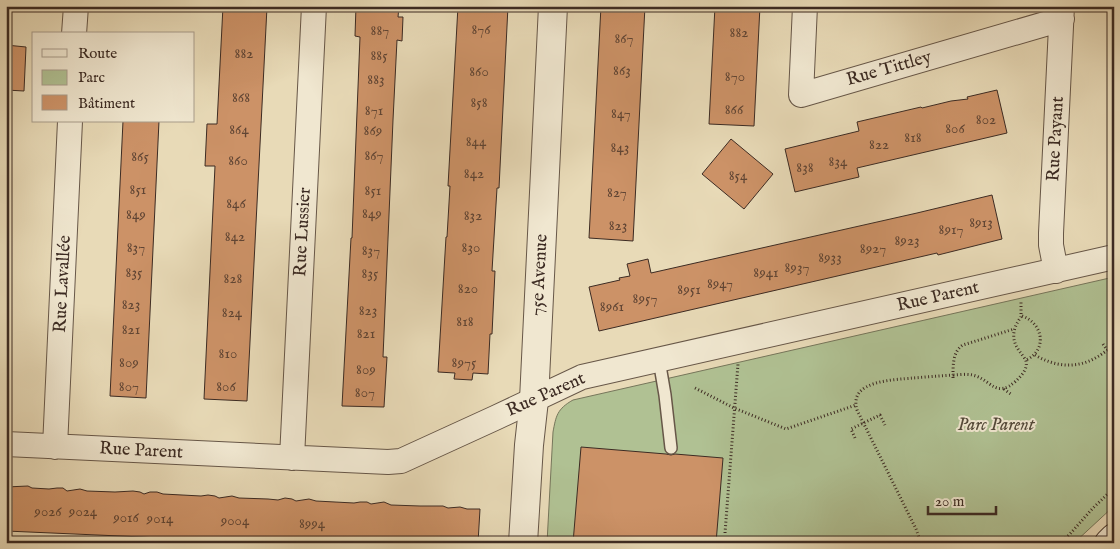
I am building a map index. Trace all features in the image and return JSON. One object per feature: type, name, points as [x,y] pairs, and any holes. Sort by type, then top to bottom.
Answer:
[{"type":"street","points":[[74,32],[76,6]]},
{"type":"street","name":"Rue Lussier","points":[[292,458],[314,6]]},
{"type":"street","name":"75e Avenue","points":[[523,543],[529,445],[534,400],[553,6]]},
{"type":"street","name":"Rue Tittley","points":[[805,6],[801,94],[1062,13]]},
{"type":"street","name":"Rue Payant","points":[[1056,270],[1051,245],[1051,233],[1062,13]]},
{"type":"street","name":"Rue Lavallée","points":[[55,447],[70,122]]},
{"type":"street","name":"Rue Parent","points":[[6,444],[292,458],[401,461],[582,377],[1114,257]]},
{"type":"street","points":[[1109,543],[1114,538]]},
{"type":"lane","points":[[659,360],[671,448]]},
{"type":"path","points":[[921,543],[864,423],[856,404],[857,396],[866,386],[890,380],[953,377],[968,374],[976,376],[994,388],[1012,385],[1022,376],[1026,368],[1026,360],[1019,351],[1013,335],[1014,329],[1022,316],[1020,299]]},
{"type":"path","points":[[1022,316],[1032,321],[1039,332],[1040,343],[1035,355],[1026,360]]},
{"type":"path","points":[[953,377],[954,359],[959,347],[1014,329]]},
{"type":"path","points":[[1103,344],[1107,350]]},
{"type":"path","points":[[1035,355],[1058,364],[1074,365],[1090,361],[1114,346]]},
{"type":"path","points":[[725,533],[738,362]]},
{"type":"path","points":[[695,388],[734,408],[786,429],[856,404]]},
{"type":"path","points":[[1003,388],[1012,395]]},
{"type":"path","points":[[855,438],[851,429],[880,415],[885,425]]},
{"type":"path","points":[[1060,543],[1114,488]]},
{"type":"green space","name":"Parc Parent","points":[[1114,277],[1114,506],[1074,543],[547,543],[553,432],[558,413],[573,400]]},
{"type":"building","points":[[223,6],[267,7],[247,401],[204,399],[215,166],[205,166],[207,124],[217,124]]},
{"type":"building","points":[[356,6],[399,6],[398,17],[403,17],[402,41],[397,40],[393,120],[383,357],[387,357],[384,407],[342,406],[352,238],[360,37],[355,36]]},
{"type":"building","points":[[458,6],[508,6],[499,188],[497,188],[492,271],[495,271],[492,334],[490,334],[488,374],[473,373],[472,380],[454,379],[455,373],[438,372],[450,186],[448,186]]},
{"type":"building","points":[[601,6],[645,6],[633,241],[589,238]]},
{"type":"building","points":[[715,6],[760,6],[754,126],[709,124]]},
{"type":"building","points":[[6,45],[26,47],[24,91],[6,90]]},
{"type":"building","points":[[997,90],[1007,133],[857,168],[859,177],[795,192],[785,149],[859,131],[857,122],[921,107],[968,99],[967,97]]},
{"type":"building","points":[[123,122],[159,122],[146,398],[110,396]]},
{"type":"building","points":[[731,139],[773,174],[744,209],[702,174]]},
{"type":"building","points":[[992,195],[1002,239],[599,331],[589,287],[630,276],[627,264],[648,259],[651,273]]},
{"type":"building","points":[[581,447],[723,458],[716,543],[573,543]]},
{"type":"building","points":[[28,486],[49,489],[63,488],[67,491],[80,489],[87,491],[133,491],[144,494],[157,492],[163,494],[208,495],[219,498],[232,496],[278,500],[285,498],[296,501],[309,499],[354,503],[367,502],[371,504],[384,502],[391,505],[480,509],[478,543],[227,543],[6,531],[6,487]]}]
